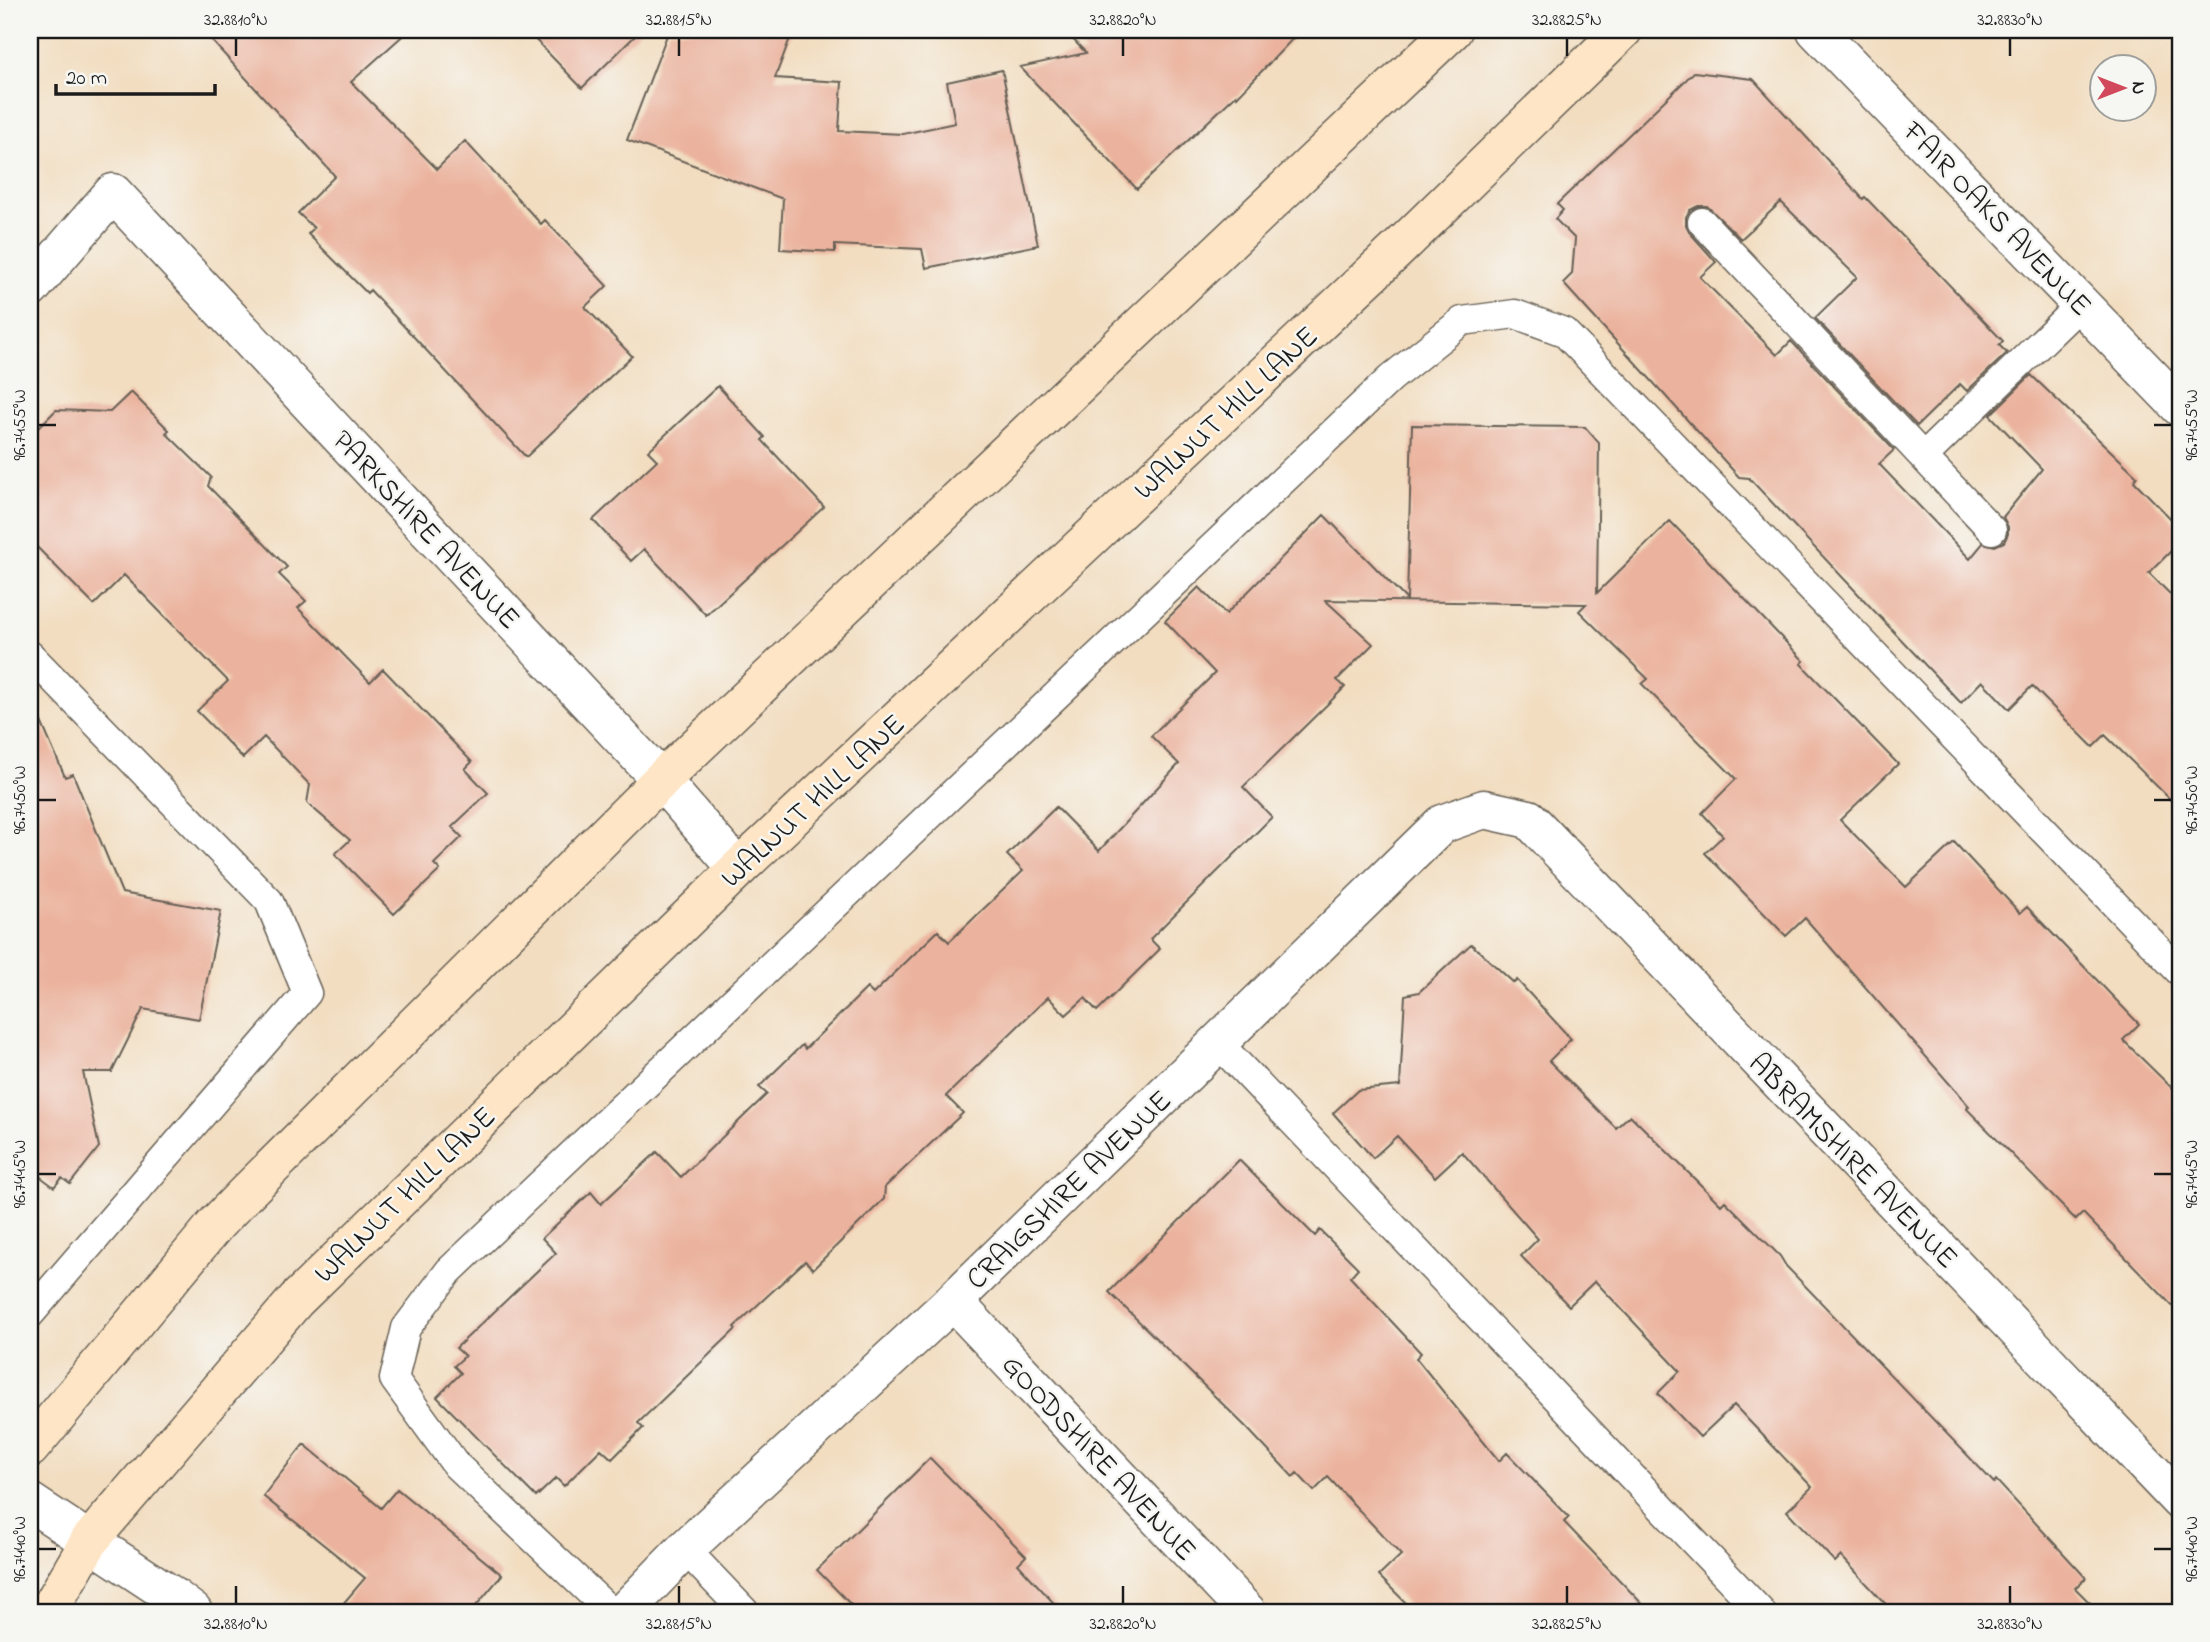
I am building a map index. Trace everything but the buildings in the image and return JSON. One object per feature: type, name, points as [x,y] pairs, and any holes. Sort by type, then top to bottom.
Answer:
[{"type":"main road","points":[[30,1448],[216,1224],[661,780],[1452,30]]},
{"type":"main road","name":"WALNUT HILL LANE","points":[[48,1612],[90,1540],[296,1300],[738,869],[1397,250],[1623,30]]},
{"type":"street","name":"FAIR OAKS AVENUE","points":[[1816,30],[2180,407]]},
{"type":"street","name":"PARKSHIRE AVENUE","points":[[30,289],[113,193],[661,780],[738,869]]},
{"type":"street","name":"CRAIGSHIRE AVENUE","points":[[624,1612],[685,1549],[953,1301],[1442,824],[1484,809],[1529,819]]},
{"type":"street","name":"ABRAMSHIRE AVENUE","points":[[1529,819],[2180,1501]]},
{"type":"street","name":"GOODSHIRE AVENUE","points":[[953,1301],[1247,1612]]},
{"type":"street","points":[[30,1502],[193,1612]]},
{"type":"lane","points":[[1702,222],[1992,530]]},
{"type":"lane","points":[[1923,457],[2081,304]]},
{"type":"lane","points":[[611,1612],[456,1465],[394,1379],[406,1328],[449,1271],[1391,378],[1462,321],[1515,314],[1564,332],[2180,972]]},
{"type":"lane","points":[[30,655],[269,901],[307,993],[30,1314]]},
{"type":"lane","points":[[1218,1043],[1760,1612]]},
{"type":"lane","points":[[685,1549],[745,1612]]}]
